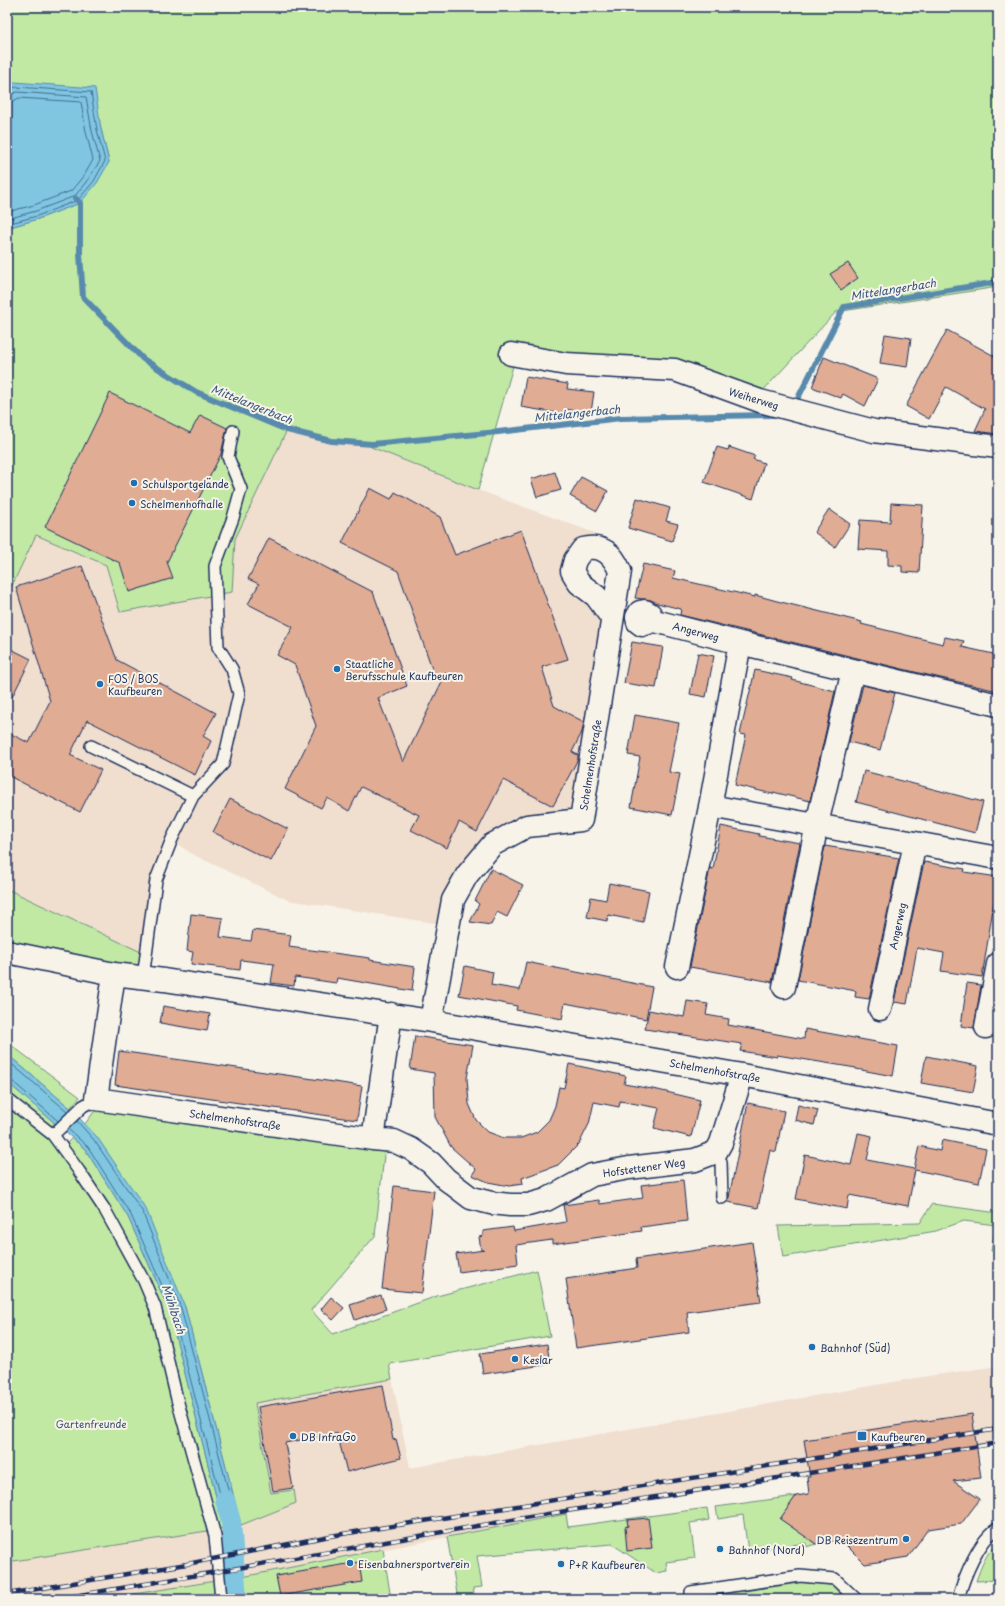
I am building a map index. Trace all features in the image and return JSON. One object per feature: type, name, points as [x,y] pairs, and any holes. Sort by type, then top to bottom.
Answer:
[{"type":"street","name":"Weiherweg","points":[[511,354],[566,364],[675,370],[760,401],[874,431],[998,447]]},
{"type":"street","name":"Schelmenhofstraße","points":[[432,1021],[453,900],[467,875],[492,845],[527,826],[581,820],[612,618]]},
{"type":"street","name":"Angerweg","points":[[651,620],[998,705]]},
{"type":"street","points":[[678,967],[740,643]]},
{"type":"street","points":[[784,987],[817,824],[853,670]]},
{"type":"street","points":[[710,806],[817,824],[998,858]]},
{"type":"street","name":"Angerweg","points":[[880,1009],[915,843]]},
{"type":"street","name":"Schelmenhofstraße","points":[[7,952],[114,974],[432,1021],[742,1075],[998,1124]]},
{"type":"street","points":[[986,1027],[998,964]]},
{"type":"street","points":[[89,1102],[114,974]]},
{"type":"street","points":[[374,1139],[391,1014]]},
{"type":"street","points":[[716,1152],[721,1143],[742,1075]]},
{"type":"street","name":"Schelmenhofstraße","points":[[89,1102],[374,1139]]},
{"type":"street","name":"Hofstettener Weg","points":[[374,1139],[394,1141],[411,1149],[431,1163],[446,1178],[471,1198],[491,1203],[510,1205],[528,1205],[546,1200],[592,1175],[629,1168],[695,1160],[716,1152]]},
{"type":"lane","points":[[143,978],[156,880],[172,839],[193,796],[223,764],[238,694],[232,669],[218,647],[215,566],[233,518],[241,489],[228,457],[233,431]]},
{"type":"lane","points":[[91,746],[193,796]]},
{"type":"lane","points":[[7,1099],[57,1132],[105,1210],[144,1281],[155,1307],[177,1399],[215,1536],[221,1599]]},
{"type":"lane","points":[[57,1132],[89,1102]]},
{"type":"lane","points":[[716,1152],[721,1162],[722,1198]]},
{"type":"lane","points":[[958,1599],[960,1590],[973,1560],[983,1545],[998,1528]]},
{"type":"lane","points":[[691,1599],[690,1592],[800,1576],[835,1579],[856,1599]]},
{"type":"shaded area","points":[[286,432],[371,447],[478,490],[595,533],[593,544],[571,556],[606,618],[578,814],[526,821],[441,924],[288,900],[194,855],[180,846],[168,842],[150,884],[141,952],[7,889],[7,596],[36,535],[106,565],[231,592],[235,539]]},
{"type":"shaded area","points":[[998,1366],[998,1445],[566,1514],[247,1576],[102,1599],[7,1599],[7,1562],[241,1525],[296,1503],[271,1494],[255,1403],[392,1379],[410,1468],[922,1377]]},
{"type":"green space","points":[[7,7],[998,7],[998,287],[836,312],[759,395],[737,388],[515,359],[478,490],[371,447],[372,442],[333,439],[287,429],[197,390],[144,357],[84,297],[81,297],[142,360],[195,394],[286,432],[235,539],[232,592],[120,612],[106,565],[36,535],[7,596],[7,228],[38,219],[80,203],[109,162],[101,129],[14,82],[7,88]]},
{"type":"green space","points":[[7,889],[141,952],[138,972],[7,947]]},
{"type":"green space","points":[[7,1042],[80,1097],[70,1108],[7,1054]]},
{"type":"green space","points":[[7,1082],[55,1123],[50,1127],[7,1095]]},
{"type":"green space","name":"Gartenfreunde","points":[[7,1105],[57,1146],[99,1208],[140,1280],[151,1310],[207,1531],[7,1562]]},
{"type":"green space","points":[[99,1105],[385,1147],[375,1236],[311,1310],[333,1334],[437,1296],[537,1270],[550,1336],[389,1364],[392,1379],[255,1403],[271,1493],[294,1490],[296,1503],[241,1525],[185,1307],[85,1124]]},
{"type":"green space","points":[[72,1138],[85,1149],[128,1217],[169,1310],[224,1528],[219,1529],[179,1398],[159,1305],[66,1144]]},
{"type":"green space","points":[[932,1204],[998,1213],[998,1251],[991,1251],[996,1225],[964,1221],[936,1231],[783,1257],[778,1226],[920,1223]]},
{"type":"green space","points":[[796,1496],[781,1519],[816,1544],[806,1547],[806,1543],[748,1551],[743,1515],[718,1519],[716,1507]]},
{"type":"green space","points":[[707,1508],[709,1520],[690,1523],[695,1558],[666,1562],[667,1571],[656,1573],[612,1544],[477,1556],[482,1587],[473,1588],[475,1599],[458,1599],[447,1537],[566,1514],[568,1527]]},
{"type":"green space","points":[[998,1543],[998,1580],[976,1581],[987,1555]]},
{"type":"green space","name":"Eisenbahnersportverein","points":[[383,1549],[391,1599],[102,1599],[247,1576]]},
{"type":"green space","points":[[800,1582],[832,1585],[843,1597],[827,1599],[705,1599],[705,1596]]},
{"type":"water","points":[[14,82],[95,88],[101,129],[109,162],[97,183],[80,203],[38,219],[7,228],[7,88]]},
{"type":"water","points":[[7,1054],[70,1108],[97,1137],[146,1209],[185,1307],[241,1525],[224,1528],[169,1310],[128,1217],[85,1149],[7,1082]]},
{"type":"building","points":[[848,263],[858,278],[841,290],[830,274]]},
{"type":"building","points":[[947,330],[998,358],[998,434],[975,431],[985,409],[946,387],[929,419],[906,406]]},
{"type":"building","points":[[885,334],[911,338],[907,367],[880,363]]},
{"type":"building","points":[[824,357],[878,379],[865,406],[843,394],[841,398],[812,387]]},
{"type":"building","points":[[526,377],[568,384],[567,389],[594,392],[591,413],[564,409],[563,414],[521,407]]},
{"type":"building","points":[[110,393],[190,433],[200,415],[227,428],[221,454],[167,562],[173,578],[129,592],[120,563],[45,527]]},
{"type":"building","points":[[717,447],[728,450],[729,447],[755,456],[753,459],[764,463],[753,499],[704,482]]},
{"type":"building","points":[[555,472],[561,490],[537,497],[531,479]]},
{"type":"building","points":[[581,477],[608,491],[597,511],[570,496]]},
{"type":"building","points":[[370,488],[391,499],[395,492],[440,517],[455,555],[521,530],[568,659],[542,667],[554,706],[584,722],[582,732],[572,752],[578,755],[578,759],[553,806],[503,780],[477,832],[459,822],[447,848],[411,830],[419,815],[361,787],[349,811],[327,798],[321,808],[285,789],[316,726],[295,665],[277,655],[293,627],[248,604],[259,584],[248,579],[269,538],[373,592],[407,686],[378,698],[403,762],[446,673],[435,677],[398,571],[342,543]]},
{"type":"building","points":[[637,498],[670,508],[666,521],[678,524],[672,541],[628,528]]},
{"type":"building","points":[[891,503],[923,505],[919,573],[902,572],[902,566],[888,565],[888,551],[858,549],[860,520],[890,522]]},
{"type":"building","points":[[829,509],[850,524],[835,547],[814,532]]},
{"type":"building","points":[[643,564],[675,571],[673,578],[755,597],[755,595],[862,622],[861,624],[943,644],[945,637],[964,641],[962,647],[998,655],[998,691],[680,615],[681,609],[651,600],[635,598]]},
{"type":"building","points":[[82,566],[117,660],[216,713],[203,736],[211,741],[195,775],[87,720],[70,755],[101,770],[80,812],[7,775],[7,732],[29,743],[50,701],[16,587]]},
{"type":"building","points":[[632,642],[663,647],[656,688],[624,683]]},
{"type":"building","points":[[7,647],[31,659],[7,707]]},
{"type":"building","points":[[698,653],[714,656],[706,697],[690,694]]},
{"type":"building","points":[[755,670],[793,678],[792,680],[835,691],[810,801],[735,785],[746,735],[740,734]]},
{"type":"building","points":[[863,685],[895,693],[880,750],[849,742]]},
{"type":"building","points":[[635,715],[679,723],[669,772],[680,774],[672,815],[631,807],[640,757],[628,755]]},
{"type":"building","points":[[864,771],[983,802],[975,833],[856,802]]},
{"type":"building","points":[[230,799],[288,829],[271,861],[213,832]]},
{"type":"building","points":[[721,826],[759,834],[759,836],[800,843],[772,982],[690,967],[710,868],[713,869]]},
{"type":"building","points":[[825,846],[899,858],[869,999],[855,997],[856,991],[798,980]]},
{"type":"building","points":[[924,862],[965,869],[964,872],[998,877],[982,977],[941,971],[944,953],[917,948],[907,1004],[894,1002]]},
{"type":"building","points":[[491,869],[523,885],[507,917],[497,912],[491,925],[470,922],[479,904],[475,901]]},
{"type":"building","points":[[609,883],[649,891],[643,922],[608,915],[607,921],[587,917],[591,897],[606,900]]},
{"type":"building","points":[[191,914],[223,918],[220,937],[251,941],[253,930],[291,935],[289,947],[370,958],[370,960],[415,967],[412,991],[337,978],[336,983],[295,977],[294,986],[271,983],[274,964],[241,960],[240,970],[191,964],[193,952],[187,951]]},
{"type":"building","points":[[526,962],[652,987],[646,1019],[565,1003],[562,1019],[516,1010],[517,1006],[459,995],[465,966],[493,972],[491,985],[520,990]]},
{"type":"building","points":[[967,983],[981,985],[974,1028],[961,1026]]},
{"type":"building","points":[[687,1001],[708,1004],[706,1015],[729,1019],[728,1025],[804,1039],[805,1029],[898,1046],[893,1076],[856,1068],[777,1055],[777,1057],[740,1051],[742,1044],[645,1029],[649,1010],[684,1017]]},
{"type":"building","points":[[163,1006],[210,1014],[207,1031],[160,1023]]},
{"type":"building","points":[[415,1036],[473,1045],[467,1078],[469,1104],[476,1120],[488,1132],[504,1138],[521,1138],[537,1132],[549,1120],[555,1106],[559,1087],[564,1088],[569,1064],[626,1076],[624,1084],[700,1100],[691,1137],[654,1128],[659,1108],[620,1101],[619,1107],[594,1102],[589,1124],[579,1144],[558,1165],[522,1178],[523,1184],[509,1186],[488,1182],[472,1175],[476,1169],[451,1147],[435,1117],[434,1073],[410,1069]]},
{"type":"building","points":[[119,1051],[362,1086],[357,1120],[115,1085]]},
{"type":"building","points":[[926,1056],[978,1066],[973,1092],[921,1083]]},
{"type":"building","points":[[748,1103],[784,1111],[776,1152],[770,1150],[758,1208],[728,1202]]},
{"type":"building","points":[[798,1105],[818,1110],[814,1125],[795,1120]]},
{"type":"building","points":[[858,1133],[872,1136],[867,1160],[914,1169],[919,1146],[940,1151],[942,1140],[986,1149],[979,1183],[915,1170],[908,1206],[849,1195],[847,1209],[796,1199],[805,1155],[851,1165]]},
{"type":"building","points":[[683,1180],[687,1221],[641,1227],[642,1231],[552,1244],[552,1240],[516,1245],[518,1264],[459,1272],[456,1254],[484,1250],[481,1250],[479,1237],[483,1236],[483,1231],[513,1227],[514,1231],[566,1222],[563,1205],[599,1200],[600,1204],[643,1198],[641,1185]]},
{"type":"building","points":[[394,1186],[434,1191],[422,1293],[382,1289]]},
{"type":"building","points":[[752,1242],[761,1302],[687,1312],[689,1332],[576,1348],[566,1279],[637,1268],[636,1259]]},
{"type":"building","points":[[381,1295],[386,1309],[355,1320],[350,1305]]},
{"type":"building","points":[[331,1297],[344,1308],[333,1320],[321,1309]]},
{"type":"building","name":"Keslar","points":[[547,1344],[550,1364],[483,1374],[480,1354]]},
{"type":"building","name":"DB InfraGo","points":[[383,1385],[393,1440],[396,1439],[401,1458],[347,1472],[337,1433],[285,1443],[293,1488],[273,1491],[258,1407]]},
{"type":"building","points":[[972,1414],[981,1478],[953,1481],[980,1499],[961,1524],[928,1529],[908,1557],[865,1564],[841,1540],[816,1544],[780,1519],[796,1496],[809,1494],[807,1477],[810,1477],[804,1440]]},
{"type":"building","points":[[648,1518],[652,1548],[627,1551],[625,1527],[628,1526],[627,1520]]},
{"type":"building","points":[[359,1562],[362,1582],[280,1596],[276,1576]]},
{"type":"waterway","name":"Mittelangerbach","points":[[75,198],[80,203],[80,254],[83,297],[143,359],[196,392],[287,430],[332,441],[372,444],[621,418],[772,415]]},
{"type":"waterway","name":"Mittelangerbach","points":[[799,396],[844,307],[998,282]]},
{"type":"waterway","name":"Mühlbach","points":[[225,1500],[231,1522],[237,1599]]},
{"type":"railway","points":[[7,1594],[187,1564],[330,1536],[998,1429]]},
{"type":"railway","points":[[54,1599],[566,1511],[998,1443]]},
{"type":"place","name":"Schulsportgelände","points":[[134,483]]},
{"type":"place","name":"Schelmenhofhalle","points":[[132,503]]},
{"type":"place","name":"Staatliche Berufsschule Kaufbeuren","points":[[337,669]]},
{"type":"place","name":"FOS / BOS Kaufbeuren","points":[[100,684]]},
{"type":"place","name":"Bahnhof (Süd)","points":[[812,1347]]},
{"type":"place","name":"Keslar","points":[[515,1359]]},
{"type":"place","name":"DB InfraGo","points":[[293,1436]]},
{"type":"place","name":"Kaufbeuren","points":[[862,1436]]},
{"type":"place","name":"DB Reisezentrum","points":[[906,1539]]},
{"type":"place","name":"Bahnhof (Nord)","points":[[720,1549]]},
{"type":"place","name":"Eisenbahnersportverein","points":[[350,1563]]},
{"type":"place","name":"P+R Kaufbeuren","points":[[561,1564]]}]
